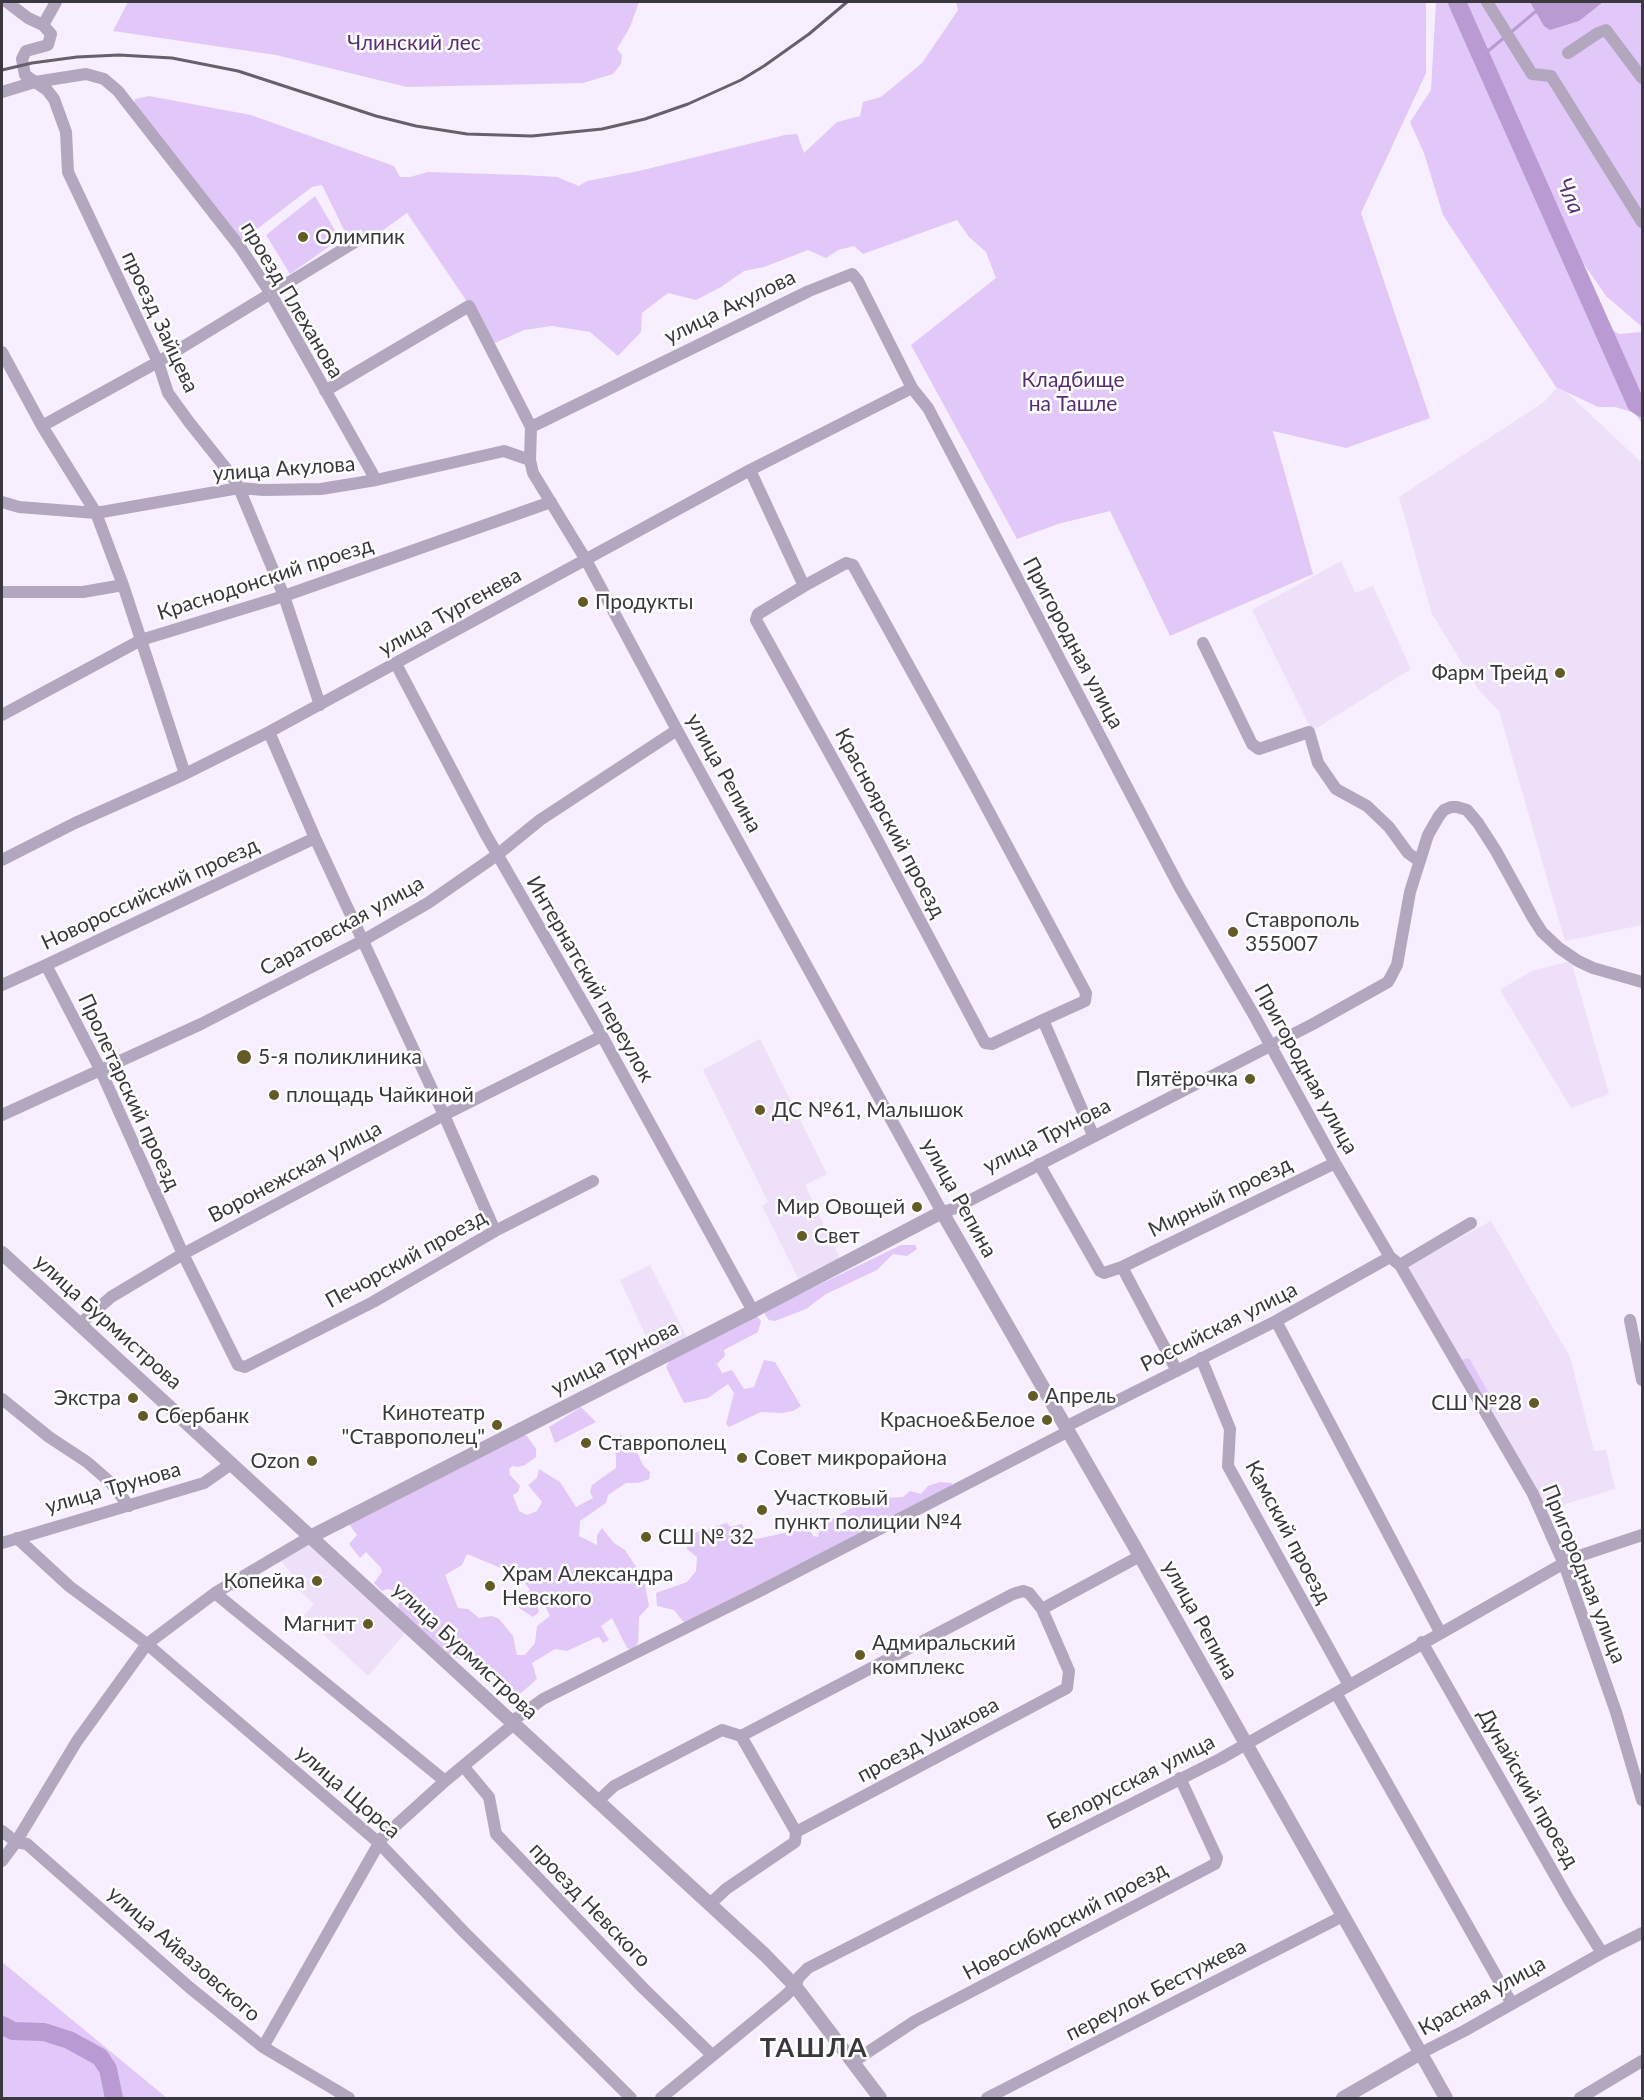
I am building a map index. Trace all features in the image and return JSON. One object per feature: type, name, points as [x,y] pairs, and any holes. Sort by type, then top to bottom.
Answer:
[{"type":"street","points":[[7,2],[28,18],[43,24],[56,2]]},
{"type":"street","points":[[1487,2],[1532,74],[1551,76],[1642,222]]},
{"type":"street","name":"проезд Зайцева","points":[[43,24],[51,34],[48,45],[26,51],[22,59],[25,75],[47,90],[54,99],[66,132],[68,172],[158,362],[168,393],[239,488],[284,596],[320,705]]},
{"type":"street","points":[[1568,53],[1606,30],[1642,78]]},
{"type":"street","name":"проезд Плеханова","points":[[2,93],[35,82],[86,74],[104,79],[118,92],[240,247],[270,294],[376,480]]},
{"type":"street","points":[[42,426],[158,362],[360,239]]},
{"type":"street","name":"Пригородная улица","points":[[852,274],[912,388],[927,408],[1180,888],[1271,1045],[1335,1163],[1533,1494],[1564,1563],[1616,1712],[1642,1800]]},
{"type":"street","name":"улица Акулова","points":[[531,427],[809,291],[852,274]]},
{"type":"street","name":"улица Репина","points":[[325,391],[469,306],[531,427],[530,460],[533,473],[586,560],[942,1212],[1140,1556],[1446,2098]]},
{"type":"street","points":[[2,352],[42,426],[96,513],[123,585],[185,774]]},
{"type":"street","name":"улица Тургенева","points":[[2,860],[75,823],[185,774],[269,732],[750,470],[912,388]]},
{"type":"street","name":"улица Акулова","points":[[2,502],[19,507],[96,513],[239,488],[321,489],[376,480],[504,451],[530,460]]},
{"type":"street","points":[[750,470],[804,586]]},
{"type":"street","name":"Краснодонский проезд","points":[[2,715],[141,640],[284,596],[551,502]]},
{"type":"street","name":"Красноярский проезд","points":[[846,563],[853,565],[1086,993],[1085,1000],[1043,1020],[992,1044],[986,1043],[756,620],[758,614],[846,563]]},
{"type":"street","points":[[2,592],[83,592],[123,585]]},
{"type":"street","points":[[1203,643],[1252,744],[1260,749],[1309,732],[1318,763],[1336,789],[1367,806],[1389,827],[1408,853],[1419,861]]},
{"type":"street","name":"Интернатский переулок","points":[[396,664],[497,855],[602,1036],[753,1311]]},
{"type":"street","name":"Саратовская улица","points":[[2,1115],[201,1024],[363,941],[428,903],[497,855],[540,820],[677,730]]},
{"type":"street","points":[[269,732],[315,838],[444,1115],[495,1231]]},
{"type":"street","name":"улица Трунова","points":[[310,1537],[942,1212],[953,1209],[1388,982],[1397,965],[1410,892],[1428,835],[1444,810],[1451,807],[1467,810],[1478,823],[1530,913],[1550,940],[1585,964],[1642,982]]},
{"type":"street","name":"Новороссийский проезд","points":[[2,985],[315,838]]},
{"type":"street","name":"Пролетарский проезд","points":[[46,965],[100,1069],[183,1254],[238,1365]]},
{"type":"street","points":[[1043,1020],[1093,1135]]},
{"type":"street","name":"Воронежская улица","points":[[80,1324],[111,1297],[183,1254],[444,1115],[602,1036]]},
{"type":"street","name":"Мирный проезд","points":[[1122,1267],[1335,1163]]},
{"type":"street","points":[[1039,1164],[1100,1270],[1109,1273],[1122,1267],[1177,1371]]},
{"type":"street","name":"Печорский проезд","points":[[238,1365],[245,1367],[373,1302],[495,1231],[593,1181]]},
{"type":"street","name":"Российская улица","points":[[262,2047],[379,1843],[445,1781],[543,1699],[771,1586],[1201,1358],[1471,1223]]},
{"type":"street","name":"улица Бурмистрова","points":[[2,1253],[795,1986],[880,2098]]},
{"type":"street","points":[[1630,1320],[1642,1380]]},
{"type":"street","points":[[1276,1321],[1440,1632]]},
{"type":"street","name":"Камский проезд","points":[[1201,1358],[1230,1429],[1228,1467],[1349,1685]]},
{"type":"street","points":[[2,1399],[49,1437],[87,1462],[110,1482],[129,1506]]},
{"type":"street","name":"улица Трунова","points":[[2,1543],[204,1483],[231,1464]]},
{"type":"street","name":"Белорусская улица","points":[[661,2098],[795,1986],[799,1977],[808,1968],[1246,1744],[1573,1558],[1642,1535]]},
{"type":"street","points":[[2,1861],[16,1842],[77,1741],[147,1644],[215,1593],[310,1537]]},
{"type":"street","name":"улица Щорса","points":[[17,1538],[69,1586],[147,1644],[379,1843],[464,1932],[631,2098]]},
{"type":"street","points":[[1042,1609],[1140,1556]]},
{"type":"street","name":"проезд Ушакова","points":[[710,1905],[726,1889],[795,1842],[796,1832],[1067,1688],[1069,1671],[1042,1609],[1029,1593],[1023,1591],[1013,1594],[741,1736]]},
{"type":"street","points":[[215,1593],[445,1781]]},
{"type":"street","name":"Дунайский проезд","points":[[1422,1642],[1569,1900],[1602,1953]]},
{"type":"street","points":[[1336,1693],[1512,2004]]},
{"type":"street","points":[[597,1802],[614,1786],[722,1730],[741,1736],[796,1832]]},
{"type":"street","name":"проезд Невского","points":[[464,1767],[489,1797],[496,1834],[643,1988],[712,2055]]},
{"type":"street","name":"Новосибирский проезд","points":[[853,2062],[915,2021],[1215,1864],[1217,1858],[1180,1778]]},
{"type":"street","name":"улица Айвазовского","points":[[2,1831],[16,1842],[27,1844],[189,1988],[262,2047],[349,2098]]},
{"type":"street","name":"переулок Бестужева","points":[[987,2098],[1343,1916]]},
{"type":"street","name":"Красная улица","points":[[1343,2098],[1602,1953],[1642,1933]]},
{"type":"street","points":[[1580,2098],[1642,2061]]},
{"type":"shaded area","points":[[1530,2],[1603,2],[1579,21],[1550,30],[1544,26]]},
{"type":"shaded area","points":[[1559,385],[1642,463],[1642,925],[1565,941],[1499,711],[1478,689],[1432,614],[1399,497],[1544,402]]},
{"type":"shaded area","points":[[1341,561],[1355,593],[1373,586],[1411,669],[1312,731],[1252,610]]},
{"type":"shaded area","points":[[1571,961],[1609,1094],[1571,1108],[1500,990],[1532,971]]},
{"type":"shaded area","points":[[760,1039],[827,1174],[805,1185],[840,1259],[799,1280],[762,1206],[768,1202],[703,1070]]},
{"type":"shaded area","name":"СШ №28","points":[[1491,1221],[1570,1357],[1594,1451],[1606,1450],[1615,1489],[1546,1510],[1407,1267]]},
{"type":"shaded area","points":[[650,1265],[688,1340],[655,1356],[620,1280]]},
{"type":"shaded area","points":[[310,1545],[406,1632],[368,1676],[304,1616],[314,1604],[295,1587],[299,1582],[281,1561]]},
{"type":"green space","name":"Члинский лес","points":[[128,2],[639,2],[630,27],[617,49],[622,55],[621,64],[613,74],[583,83],[407,87],[276,55],[113,31]]},
{"type":"green space","name":"Кладбище на Ташле","points":[[956,2],[1426,2],[1426,73],[1361,213],[1430,418],[1346,448],[1273,431],[1313,574],[1170,636],[1110,511],[1058,524],[1017,539],[911,345],[996,278],[986,252],[969,237],[957,220],[863,254],[854,246],[838,250],[826,258],[808,250],[764,267],[744,271],[721,287],[696,300],[668,293],[642,313],[641,332],[618,356],[590,332],[552,326],[524,330],[495,343],[407,213],[368,241],[361,229],[347,236],[322,185],[312,187],[240,242],[134,107],[135,99],[149,96],[251,115],[394,166],[400,177],[428,172],[523,175],[557,177],[579,186],[587,181],[639,171],[785,135],[797,134],[804,153],[837,122],[860,116],[863,102],[881,97],[922,63],[958,10]]},
{"type":"green space","points":[[1436,2],[1642,2],[1642,327],[1606,296],[1579,257],[1604,311],[1603,324],[1619,334],[1642,332],[1642,424],[1635,413],[1615,407],[1598,407],[1556,387],[1443,215],[1424,153],[1410,122],[1431,90]]},
{"type":"green space","name":"Олимпик","points":[[315,196],[340,239],[290,274],[266,235]]},
{"type":"green space","points":[[901,1245],[915,1245],[917,1249],[907,1256],[893,1254],[877,1270],[826,1294],[806,1309],[775,1321],[769,1320],[765,1315],[765,1311]]},
{"type":"green space","points":[[753,1316],[758,1317],[761,1321],[758,1332],[724,1350],[725,1356],[717,1364],[722,1373],[732,1370],[744,1389],[754,1387],[764,1360],[775,1362],[801,1406],[793,1411],[781,1413],[761,1412],[729,1427],[726,1424],[734,1393],[728,1384],[708,1398],[684,1403],[666,1367],[670,1360]]},
{"type":"green space","points":[[1469,1358],[1495,1404],[1492,1410],[1461,1360]]},
{"type":"green space","points":[[581,1407],[596,1422],[555,1443],[549,1427]]},
{"type":"green space","points":[[522,1434],[527,1436],[536,1449],[536,1457],[525,1465],[512,1466],[509,1469],[510,1475],[520,1486],[518,1492],[513,1495],[519,1511],[527,1515],[537,1511],[542,1502],[528,1485],[537,1478],[539,1469],[560,1482],[576,1507],[593,1498],[590,1492],[592,1485],[616,1468],[613,1443],[620,1435],[631,1440],[643,1465],[650,1472],[649,1479],[638,1483],[626,1483],[608,1495],[606,1503],[580,1521],[579,1536],[597,1545],[597,1535],[602,1528],[614,1543],[625,1550],[644,1579],[649,1606],[639,1617],[638,1643],[633,1650],[627,1648],[612,1618],[601,1626],[609,1640],[603,1643],[599,1637],[567,1651],[555,1649],[532,1663],[537,1679],[521,1693],[516,1694],[473,1653],[468,1661],[447,1655],[399,1610],[398,1604],[409,1599],[410,1596],[399,1587],[382,1591],[374,1583],[382,1572],[381,1568],[366,1552],[360,1558],[349,1544],[357,1535],[349,1524]],"holes":[[[467,1554],[520,1576],[530,1590],[519,1599],[519,1608],[533,1617],[539,1612],[536,1602],[543,1602],[550,1616],[537,1626],[535,1643],[525,1655],[517,1655],[513,1636],[499,1619],[492,1616],[479,1618],[468,1609],[458,1608],[445,1575],[462,1565]]]},
{"type":"green space","points":[[940,1482],[952,1483],[951,1488],[685,1624],[674,1610],[657,1606],[656,1593],[687,1582],[696,1571],[697,1557],[687,1549],[688,1535],[727,1523],[730,1527],[742,1524],[749,1537],[756,1539],[809,1528],[813,1536],[818,1537],[819,1526],[852,1508],[861,1497],[876,1500],[903,1497],[910,1491],[921,1494],[928,1486]]},
{"type":"green space","points":[[2,1962],[167,2098],[2,2098]]},
{"type":"waterway","name":"Чла","points":[[1457,2],[1636,404],[1642,408]]},
{"type":"waterway","points":[[1510,33],[1535,12],[1538,12]]},
{"type":"waterway","points":[[1482,56],[1505,37]]},
{"type":"waterway","name":"ТАШЛА","points":[[2,2025],[13,2031],[44,2032],[69,2040],[100,2057],[108,2069],[114,2098]]},
{"type":"railway","points":[[2,70],[77,57],[119,55],[172,58],[238,71],[376,116],[416,126],[467,134],[532,136],[602,129],[645,119],[688,104],[741,80],[764,66],[809,34],[847,2]]},
{"type":"place","name":"Олимпик","points":[[303,237]]},
{"type":"place","name":"Продукты","points":[[583,602]]},
{"type":"place","name":"Фарм Трейд","points":[[1560,673]]},
{"type":"place","name":"Ставрополь 355007","points":[[1233,932]]},
{"type":"place","name":"5-я поликлиника","points":[[244,1057]]},
{"type":"place","name":"Пятёрочка","points":[[1250,1079]]},
{"type":"place","name":"площадь Чайкиной","points":[[274,1095]]},
{"type":"place","name":"ДС №61, Малышок","points":[[760,1110]]},
{"type":"place","name":"Мир Овощей","points":[[917,1207]]},
{"type":"place","name":"Свет","points":[[802,1236]]},
{"type":"place","name":"Апрель","points":[[1033,1396]]},
{"type":"place","name":"Экстра","points":[[133,1398]]},
{"type":"place","name":"СШ №28","points":[[1534,1403]]},
{"type":"place","name":"Сбербанк","points":[[143,1416]]},
{"type":"place","name":"Красное&Белое","points":[[1047,1420]]},
{"type":"place","name":"Кинотеатр \"Ставрополец\"","points":[[497,1425]]},
{"type":"place","name":"Ставрополец","points":[[586,1443]]},
{"type":"place","name":"Совет микрорайона","points":[[742,1458]]},
{"type":"place","name":"Ozon","points":[[312,1461]]},
{"type":"place","name":"Участковый пункт полиции №4","points":[[762,1510]]},
{"type":"place","name":"СШ № 32","points":[[646,1537]]},
{"type":"place","name":"Копейка","points":[[317,1581]]},
{"type":"place","name":"Храм Александра Невского","points":[[490,1586]]},
{"type":"place","name":"Магнит","points":[[368,1624]]},
{"type":"place","name":"Адмиральский комплекс","points":[[860,1655]]},
{"type":"district","name":"ТАШЛА","points":[[814,2048]]}]
